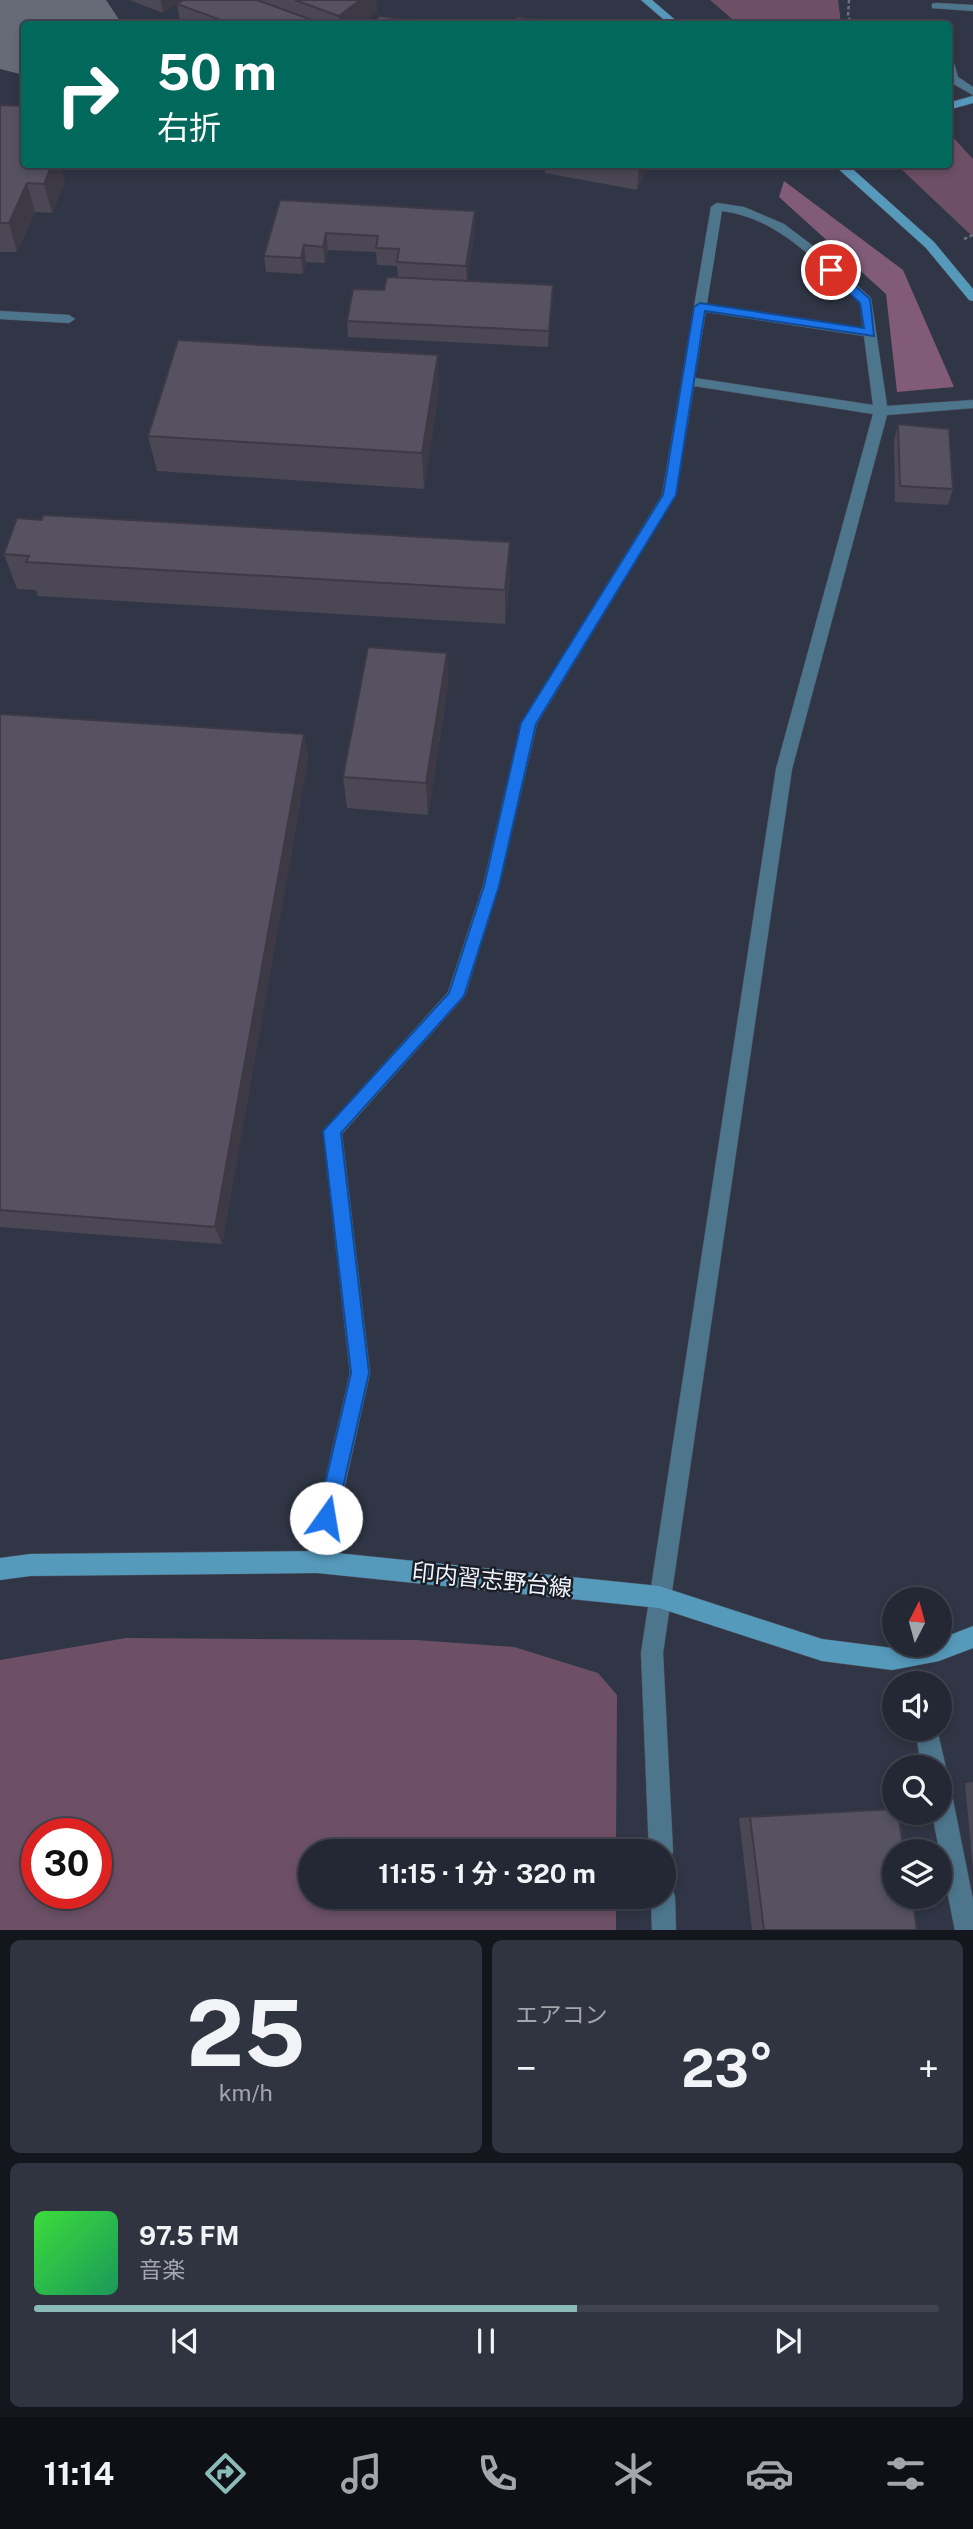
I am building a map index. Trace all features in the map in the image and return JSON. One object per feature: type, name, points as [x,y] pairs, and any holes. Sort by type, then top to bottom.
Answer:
[{"type":"street","points":[[646,0],[671,21]]},
{"type":"street","points":[[936,19],[936,3],[973,8]]},
{"type":"street","points":[[952,76],[973,92]]},
{"type":"street","points":[[952,106],[973,99]]},
{"type":"street","points":[[843,168],[930,245],[973,297]]},
{"type":"street","points":[[317,1562],[360,1373],[332,1131],[456,996],[491,886],[529,723],[669,495],[717,207],[735,207],[778,223],[866,301],[881,411],[783,769],[652,1653],[660,1839]]},
{"type":"street","points":[[700,307],[870,333]]},
{"type":"street","points":[[0,315],[69,319]]},
{"type":"street","points":[[688,381],[881,411],[973,404]]},
{"type":"street","name":"印内習志野台線","points":[[0,1569],[30,1565],[317,1562],[659,1597],[822,1650],[892,1659],[939,1650],[973,1637]]},
{"type":"street","points":[[946,1825],[967,1930]]},
{"type":"street","points":[[663,1909],[664,1930]]},
{"type":"path","points":[[849,0],[848,16],[850,21]]},
{"type":"path","points":[[964,239],[973,235]]},
{"type":"shaded area","points":[[710,0],[838,0],[841,21],[734,21]]},
{"type":"shaded area","points":[[952,136],[973,159],[973,237],[900,168],[952,168]]},
{"type":"shaded area","points":[[784,181],[903,270],[954,387],[897,392],[886,294],[779,197]]},
{"type":"shaded area","points":[[126,1638],[416,1640],[514,1647],[598,1673],[617,1695],[616,1839],[298,1839],[298,1909],[616,1909],[616,1930],[0,1930],[0,1660]]},
{"type":"building","points":[[183,0],[257,0],[315,21],[224,21],[177,4]]},
{"type":"building","points":[[295,0],[360,0],[339,16]]},
{"type":"building","points":[[379,16],[414,21],[376,21]]},
{"type":"building","points":[[517,17],[546,21],[515,21]]},
{"type":"building","points":[[0,105],[21,106],[21,168],[50,168],[44,184],[27,183],[9,223],[0,223]]},
{"type":"building","points":[[280,200],[475,211],[466,266],[397,262],[399,249],[376,248],[378,236],[326,233],[323,247],[304,245],[301,258],[264,256]]},
{"type":"building","points":[[387,277],[553,285],[549,331],[347,321],[353,289],[384,290]]},
{"type":"building","points":[[178,340],[438,355],[422,453],[148,436]]},
{"type":"building","points":[[898,424],[949,429],[953,489],[900,486]]},
{"type":"building","points":[[43,515],[510,542],[505,590],[26,562],[29,556],[4,554],[17,518],[42,520]]},
{"type":"building","points":[[368,647],[447,653],[426,783],[343,777]]},
{"type":"building","points":[[0,714],[304,734],[215,1227],[0,1210]]},
{"type":"building","points":[[882,1810],[882,1825],[900,1825],[902,1839],[882,1839],[882,1909],[914,1909],[917,1930],[764,1930],[750,1817]]},
{"type":"runway","points":[[0,11],[26,21]]},
{"type":"route","points":[[326,1518],[360,1373],[332,1131],[456,996],[491,886],[529,723],[669,495],[700,307],[870,333],[866,301],[831,270]]}]
